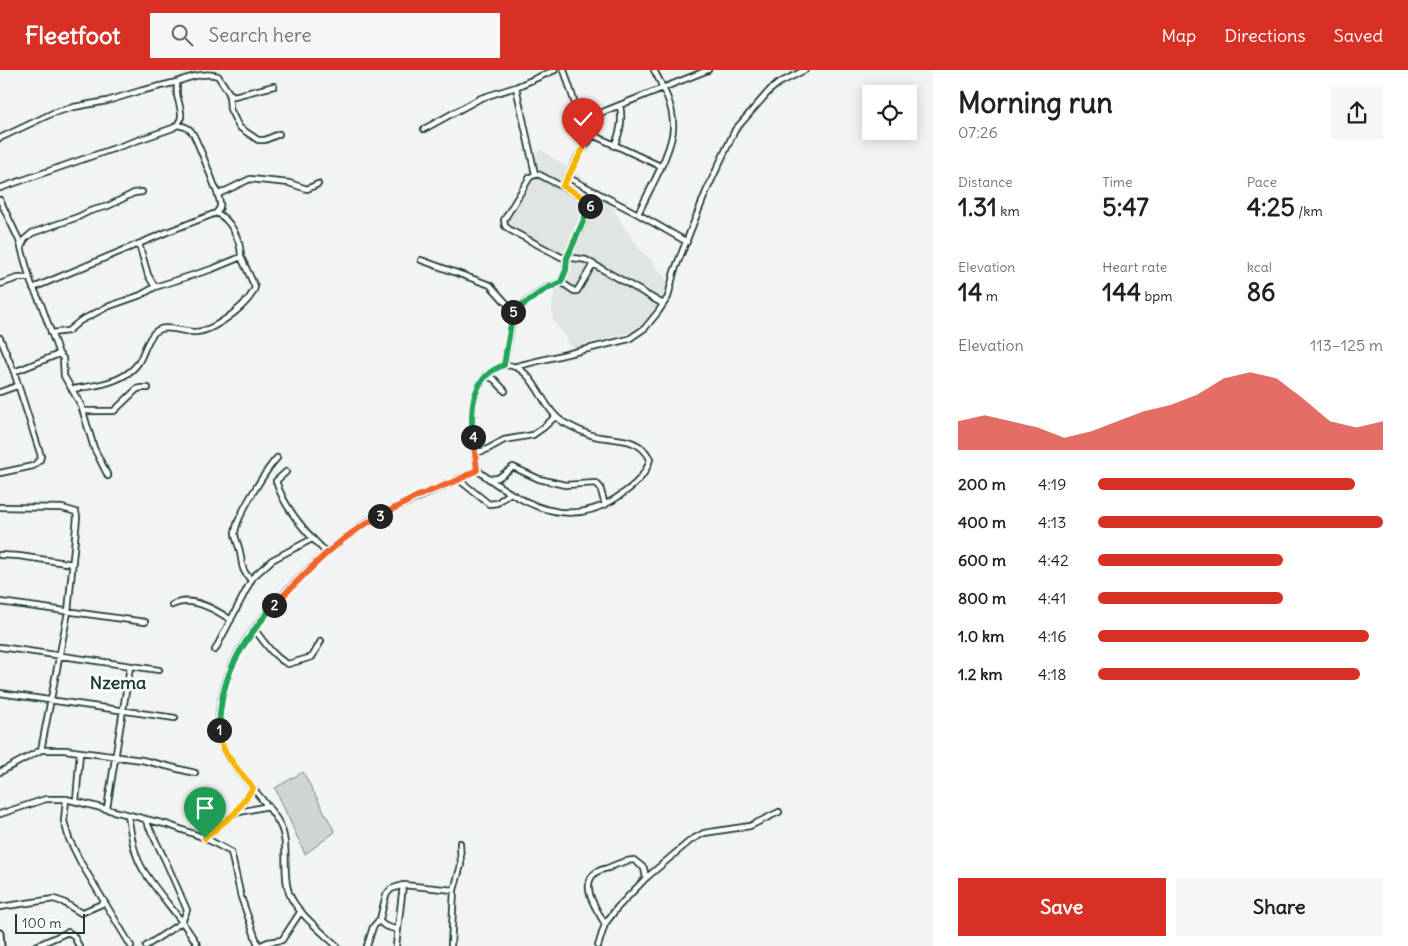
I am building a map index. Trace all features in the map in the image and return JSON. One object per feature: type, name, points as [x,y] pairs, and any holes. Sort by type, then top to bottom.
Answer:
[{"type":"street","points":[[424,129],[481,98],[516,87],[555,70]]},
{"type":"street","points":[[564,70],[583,123],[593,135],[660,166]]},
{"type":"street","points":[[638,214],[674,130],[672,115],[663,88],[654,70]]},
{"type":"street","points":[[583,123],[620,105],[708,70]]},
{"type":"street","points":[[517,366],[526,375],[556,416],[575,429],[598,437],[624,440],[637,445],[647,453],[650,459],[644,474],[633,486],[605,505],[589,511],[565,513],[536,507],[509,494],[477,470],[471,422],[472,402],[486,375],[496,368],[504,365],[517,366],[629,339],[645,328],[668,297],[674,272],[706,192],[735,130],[770,90],[805,70]]},
{"type":"street","points":[[0,138],[53,113],[107,101],[185,79],[212,74],[218,76],[229,93],[230,109],[239,127],[258,140],[264,140],[279,134]]},
{"type":"street","points":[[0,188],[173,128],[177,125],[182,114],[177,98],[177,82]]},
{"type":"street","points":[[229,93],[234,96],[274,86]]},
{"type":"street","points":[[516,87],[535,174]]},
{"type":"street","points":[[614,146],[620,132],[622,116],[620,105]]},
{"type":"street","points":[[33,288],[216,213],[220,209],[219,194],[208,171],[195,135],[186,127],[177,125]]},
{"type":"street","points":[[563,186],[577,158],[593,135]]},
{"type":"street","points":[[512,312],[544,290],[561,282],[566,270],[567,258],[586,218],[590,204],[586,199],[545,176],[535,174],[530,177],[504,220],[505,226],[561,257],[567,258],[576,258],[593,264],[663,304]]},
{"type":"street","points":[[567,178],[638,214],[686,242]]},
{"type":"street","points":[[219,194],[250,179],[289,184],[307,189],[318,184]]},
{"type":"street","points":[[21,248],[25,239],[37,231],[108,206],[134,193],[142,192]]},
{"type":"street","points":[[0,200],[19,240],[29,278],[59,354],[63,358],[64,376],[83,411],[94,448],[108,476]]},
{"type":"street","points":[[72,390],[106,383],[131,372],[154,333],[162,329],[187,332],[206,331],[242,306],[253,293],[255,287],[241,257],[239,245],[231,226],[223,216],[216,213]]},
{"type":"street","points":[[139,244],[148,275],[154,287]]},
{"type":"street","points":[[52,333],[68,331],[80,320],[107,307],[141,295],[154,287],[212,269],[241,257]]},
{"type":"street","points":[[421,260],[490,285],[508,305],[512,312],[512,323],[504,365]]},
{"type":"street","points":[[561,282],[577,291],[593,264]]},
{"type":"street","points":[[0,284],[18,278],[29,278]]},
{"type":"street","points":[[0,338],[14,372],[40,448],[40,460],[34,466],[0,474]]},
{"type":"street","points":[[14,372],[59,354]]},
{"type":"street","points":[[486,375],[495,380],[505,391]]},
{"type":"street","points":[[0,392],[18,386]]},
{"type":"street","points":[[83,411],[114,411],[137,390],[148,388]]},
{"type":"street","points":[[475,453],[486,450],[504,440],[533,435],[556,416]]},
{"type":"street","points":[[251,580],[242,570],[241,555],[235,531],[240,517],[263,474],[277,458]]},
{"type":"street","points":[[489,479],[498,478],[513,467],[539,479],[565,485],[596,483],[600,487],[605,505]]},
{"type":"street","points":[[337,946],[301,911],[289,894],[284,836],[279,823],[268,806],[226,754],[218,733],[220,706],[232,664],[254,629],[274,605],[327,553],[366,523],[418,496],[477,470]]},
{"type":"street","points":[[286,472],[276,481],[278,488],[312,539],[327,553]]},
{"type":"street","points":[[458,480],[489,504],[497,504],[509,494]]},
{"type":"street","points":[[0,507],[62,508],[76,512],[78,522],[68,612],[41,750]]},
{"type":"street","points":[[215,650],[251,580],[272,560],[312,539]]},
{"type":"street","points":[[0,555],[73,564]]},
{"type":"street","points":[[172,605],[179,601],[200,604],[212,608],[231,620]]},
{"type":"street","points":[[0,602],[145,622]]},
{"type":"street","points":[[254,629],[267,646],[288,664],[314,656],[321,641]]},
{"type":"street","points":[[0,647],[159,670]]},
{"type":"street","points":[[107,808],[130,666]]},
{"type":"street","points":[[0,694],[175,718]]},
{"type":"street","points":[[0,772],[41,750],[115,756],[195,773]]},
{"type":"street","points":[[76,801],[80,752]]},
{"type":"street","points":[[205,838],[235,813],[253,788]]},
{"type":"street","points":[[0,814],[46,799],[66,799],[169,825],[205,838],[231,852],[241,897],[258,945],[282,940],[301,911]]},
{"type":"street","points":[[66,799],[64,821],[66,834],[81,863],[131,946]]},
{"type":"street","points":[[235,813],[268,806]]},
{"type":"street","points":[[598,946],[605,924],[617,908],[646,878],[691,840],[704,833],[750,826],[779,812]]},
{"type":"street","points":[[128,814],[132,838],[143,870],[198,946]]},
{"type":"street","points":[[145,819],[186,907],[182,922],[146,946]]},
{"type":"street","points":[[451,946],[454,890],[461,866],[460,843]]},
{"type":"street","points":[[605,924],[594,905],[589,890],[592,876],[598,872],[634,860],[644,868],[646,878]]},
{"type":"street","points":[[367,946],[373,927],[379,920],[388,891],[394,886],[403,885],[454,890]]},
{"type":"street","points":[[396,946],[403,885]]},
{"type":"street","points":[[0,907],[54,900],[63,902],[81,913],[104,902]]},
{"type":"street","points":[[379,920],[385,926],[398,930]]},
{"type":"street","points":[[36,946],[48,944],[68,932],[73,935],[79,946]]},
{"type":"street","points":[[0,934],[2,946]]},
{"type":"shaded area","points":[[540,149],[605,193],[622,224],[640,250],[665,277],[668,288],[650,317],[632,332],[572,348],[553,320],[552,303],[562,261],[503,230],[504,217]]},
{"type":"shaded area","points":[[303,772],[335,832],[305,854],[275,788]]},
{"type":"district","name":"Nzema","points":[[118,683]]},
{"type":"route","points":[[205,838],[235,813],[253,788],[226,754],[218,733],[222,694],[232,664],[254,629],[274,605],[327,553],[366,523],[418,496],[477,470],[471,422],[472,402],[480,384],[488,373],[504,365],[513,317],[512,312],[544,290],[559,284],[564,276],[567,258],[590,208],[588,201],[563,186],[583,149]]}]
